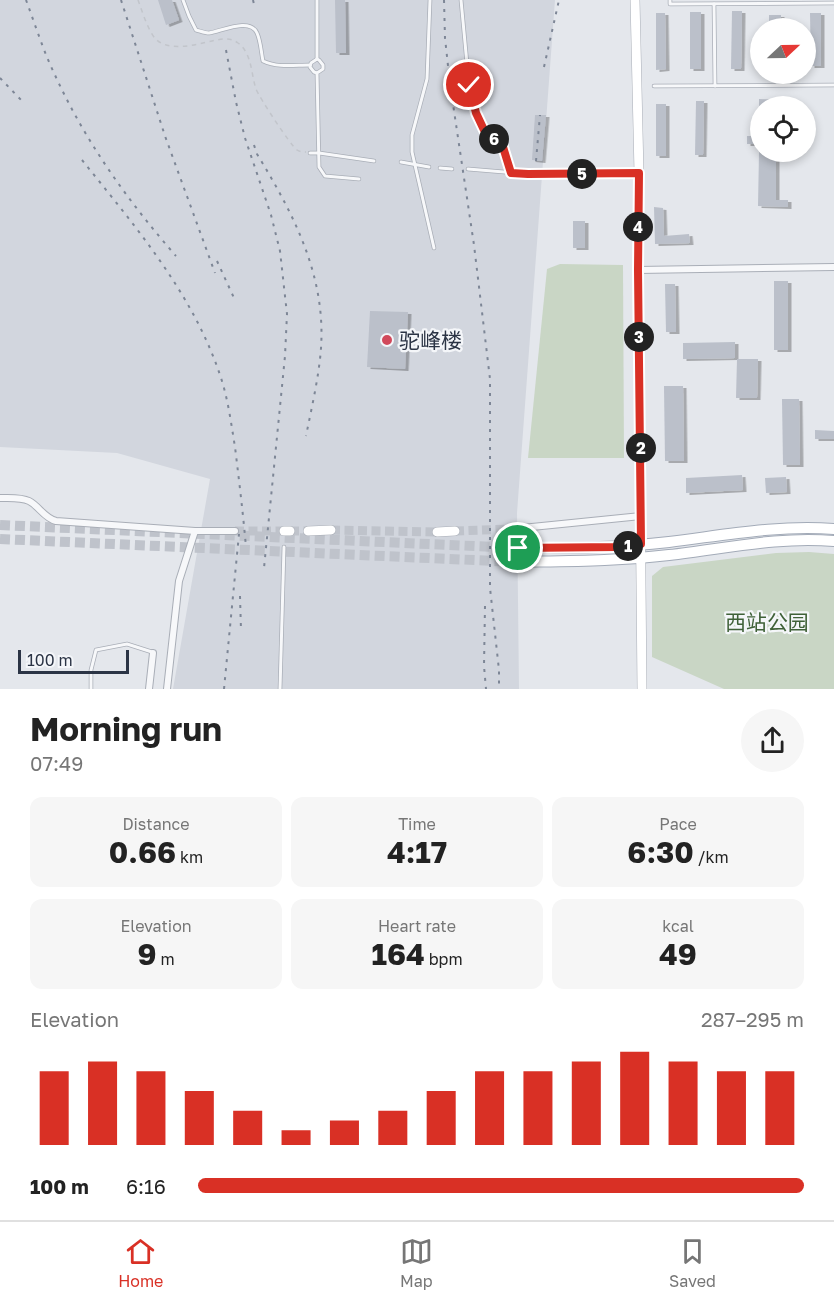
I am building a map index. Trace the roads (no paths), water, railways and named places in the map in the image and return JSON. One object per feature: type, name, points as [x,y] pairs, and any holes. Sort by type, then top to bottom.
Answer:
[{"type":"main road","points":[[518,548],[616,547],[765,529],[834,529]]},
{"type":"main road","points":[[518,562],[617,560],[775,541],[834,541]]},
{"type":"street","points":[[635,0],[639,173],[642,689]]},
{"type":"street","points":[[638,270],[834,267]]},
{"type":"street","points":[[0,498],[30,501],[51,520],[56,521],[195,531],[235,531]]},
{"type":"street","points":[[512,529],[641,516]]},
{"type":"street","points":[[167,689],[178,581],[195,531]]},
{"type":"street","points":[[308,531],[331,531]]},
{"type":"street","points":[[437,532],[455,531]]},
{"type":"street","points":[[149,689],[153,653]]},
{"type":"lane","points":[[183,0],[196,30],[208,33],[231,27],[248,26],[255,29],[263,61],[271,65],[310,65],[317,59]]},
{"type":"lane","points":[[317,0],[317,59]]},
{"type":"lane","points":[[430,0],[427,79],[412,135],[412,152],[434,248]]},
{"type":"lane","points":[[461,0],[469,85],[476,113],[484,130],[503,147],[511,173]]},
{"type":"lane","points":[[670,0],[670,4],[834,3]]},
{"type":"lane","points":[[714,4],[715,86]]},
{"type":"lane","points":[[317,59],[323,63],[323,69],[317,73]]},
{"type":"lane","points":[[310,65],[311,70],[317,73]]},
{"type":"lane","points":[[317,73],[319,167],[325,176],[359,179]]},
{"type":"lane","points":[[654,86],[834,85]]},
{"type":"lane","points":[[310,153],[374,161]]},
{"type":"lane","points":[[401,162],[429,166]]},
{"type":"lane","points":[[440,168],[452,169]]},
{"type":"lane","points":[[468,169],[528,174],[639,173]]},
{"type":"lane","points":[[280,689],[284,547]]},
{"type":"lane","points":[[91,689],[91,670],[96,650],[127,644],[153,653]]},
{"type":"tunnel","points":[[0,525],[518,548]]},
{"type":"tunnel","points":[[455,531],[512,529]]},
{"type":"tunnel","points":[[331,530],[437,532]]},
{"type":"tunnel","points":[[235,531],[284,531]]},
{"type":"tunnel","points":[[290,531],[308,531]]},
{"type":"tunnel","points":[[0,539],[518,562]]},
{"type":"railway","points":[[26,0],[50,64],[93,146],[124,191],[176,256]]},
{"type":"railway","points":[[121,0],[165,136],[215,273]]},
{"type":"railway","points":[[253,0],[255,8]]},
{"type":"railway","points":[[444,0],[450,84],[474,245],[490,379],[490,588],[499,689]]},
{"type":"railway","points":[[544,67],[559,0]]},
{"type":"railway","points":[[226,50],[245,138],[271,215],[280,251],[287,314],[264,568]]},
{"type":"railway","points":[[0,78],[23,102]]},
{"type":"railway","points":[[536,161],[540,115]]},
{"type":"railway","points":[[254,145],[296,227],[314,277],[319,303],[320,359],[306,436]]},
{"type":"railway","points":[[82,160],[161,262],[208,345],[223,384],[229,411],[246,547]]},
{"type":"railway","points":[[217,261],[234,298]]},
{"type":"railway","points":[[224,689],[239,534]]},
{"type":"railway","points":[[240,596],[241,630]]},
{"type":"railway","points":[[485,606],[486,689]]},
{"type":"place","name":"驼峰楼","points":[[387,340]]},
{"type":"park label","name":"西站公园","points":[[767,622]]}]
